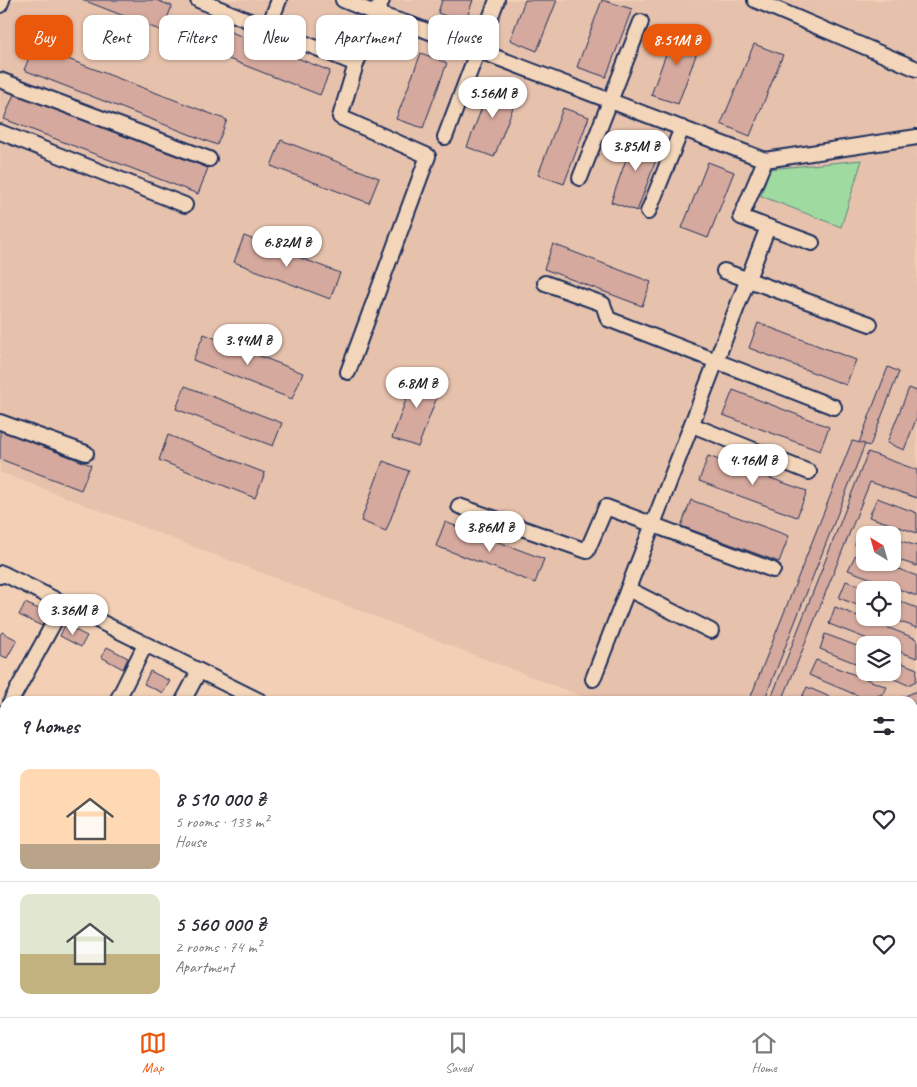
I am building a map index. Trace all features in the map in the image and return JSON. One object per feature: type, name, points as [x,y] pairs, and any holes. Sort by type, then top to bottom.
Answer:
[{"type":"street","points":[[0,5],[2,0]]},
{"type":"street","points":[[198,0],[244,18]]},
{"type":"street","points":[[273,15],[279,0]]},
{"type":"street","points":[[343,0],[428,31]]},
{"type":"street","points":[[348,372],[428,156],[340,117],[356,64],[382,0]]},
{"type":"street","points":[[491,15],[497,0]]},
{"type":"street","points":[[755,0],[917,68]]},
{"type":"street","points":[[580,178],[641,22]]},
{"type":"street","points":[[306,44],[356,64]]},
{"type":"street","points":[[499,58],[765,160],[917,137]]},
{"type":"street","points":[[445,137],[474,60]]},
{"type":"street","points":[[0,80],[209,159]]},
{"type":"street","points":[[648,212],[682,128]]},
{"type":"street","points":[[0,132],[185,205]]},
{"type":"street","points":[[765,160],[741,217],[812,243]]},
{"type":"street","points":[[594,679],[768,227]]},
{"type":"street","points":[[724,271],[870,324]]},
{"type":"street","points":[[545,283],[603,304],[608,319],[834,407]]},
{"type":"street","points":[[0,422],[86,453]]},
{"type":"street","points":[[692,425],[809,472]]},
{"type":"street","points":[[459,506],[587,552],[606,507],[773,570]]},
{"type":"street","points":[[1,574],[250,696]]},
{"type":"street","points":[[628,589],[711,631]]},
{"type":"street","points":[[14,696],[64,604]]},
{"type":"street","points":[[120,696],[145,645]]},
{"type":"street","points":[[186,696],[198,671]]},
{"type":"shaded area","points":[[0,0],[917,0],[917,696],[581,696],[0,472]]},
{"type":"green space","points":[[862,160],[841,227],[761,196],[769,169]]},
{"type":"building","points":[[83,0],[156,0],[172,6],[168,15],[159,15],[159,30],[149,26],[149,15],[121,15]]},
{"type":"building","points":[[442,0],[473,0],[468,15],[443,15],[438,13]]},
{"type":"building","points":[[525,0],[557,0],[537,51],[510,40]]},
{"type":"building","points":[[602,0],[632,9],[606,77],[577,67]]},
{"type":"building","points":[[676,27],[703,36],[678,104],[651,95]]},
{"type":"building","points":[[234,33],[244,37],[244,60],[302,60],[330,71],[320,95],[231,60],[234,60]]},
{"type":"building","points":[[754,44],[783,55],[750,136],[721,124]]},
{"type":"building","points":[[421,53],[428,56],[428,60],[439,60],[447,63],[423,128],[396,119]]},
{"type":"building","points":[[28,60],[71,60],[227,120],[217,145],[24,70]]},
{"type":"building","points":[[492,81],[519,92],[494,157],[467,147]]},
{"type":"building","points":[[14,94],[208,168],[198,194],[4,119]]},
{"type":"building","points":[[563,108],[589,117],[564,184],[538,175]]},
{"type":"building","points":[[635,134],[662,144],[637,211],[611,202]]},
{"type":"building","points":[[281,140],[379,178],[369,203],[271,166]]},
{"type":"building","points":[[708,162],[734,172],[708,238],[682,228]]},
{"type":"building","points":[[244,236],[340,273],[330,299],[234,262]]},
{"type":"building","points":[[553,244],[651,282],[642,306],[544,269]]},
{"type":"building","points":[[758,323],[856,360],[846,385],[749,348]]},
{"type":"building","points":[[204,334],[303,373],[292,399],[193,360]]},
{"type":"building","points":[[888,367],[899,372],[870,446],[859,443]]},
{"type":"building","points":[[416,372],[443,381],[418,447],[392,438]]},
{"type":"building","points":[[185,386],[282,423],[273,446],[176,409]]},
{"type":"building","points":[[909,388],[917,391],[917,417],[904,450],[887,443]]},
{"type":"building","points":[[733,390],[829,427],[820,451],[723,415]]},
{"type":"building","points":[[0,430],[91,465],[81,490],[0,459]]},
{"type":"building","points":[[168,435],[265,473],[255,498],[159,460]]},
{"type":"building","points":[[852,441],[865,444],[766,696],[751,696]]},
{"type":"building","points":[[868,452],[917,470],[917,498],[870,482],[784,696],[772,696]]},
{"type":"building","points":[[708,456],[807,491],[797,517],[699,481]]},
{"type":"building","points":[[383,461],[409,471],[386,531],[361,521]]},
{"type":"building","points":[[877,498],[917,513],[917,533],[901,528],[901,526],[869,517]]},
{"type":"building","points":[[691,500],[789,536],[779,562],[681,526]]},
{"type":"building","points":[[445,522],[544,559],[535,583],[436,546]]},
{"type":"building","points":[[901,541],[917,546],[917,566],[901,561]]},
{"type":"building","points":[[856,554],[856,571],[901,570],[917,576],[917,596],[901,590],[901,581],[877,581],[848,570]]},
{"type":"building","points":[[846,581],[856,585],[856,605],[839,598]]},
{"type":"building","points":[[901,602],[917,608],[917,628],[901,622]]},
{"type":"building","points":[[25,603],[48,613],[42,626],[19,615]]},
{"type":"building","points":[[835,607],[856,615],[856,626],[884,626],[917,639],[917,658],[901,652],[901,636],[860,636],[829,624]]},
{"type":"building","points":[[65,625],[87,636],[81,647],[60,636]]},
{"type":"building","points":[[2,632],[17,640],[7,658],[0,655],[0,635]]},
{"type":"building","points":[[825,634],[856,646],[856,663],[820,649]]},
{"type":"building","points":[[107,647],[128,658],[123,669],[101,657]]},
{"type":"building","points":[[816,660],[856,675],[856,681],[871,681],[887,687],[884,693],[877,696],[859,696],[809,675]]},
{"type":"building","points":[[901,663],[917,669],[916,681],[908,685],[899,681],[901,681]]},
{"type":"building","points":[[150,671],[170,681],[163,693],[144,684]]},
{"type":"building","points":[[807,687],[828,696],[802,696]]},
{"type":"building","points":[[917,691],[917,696],[905,696]]}]
